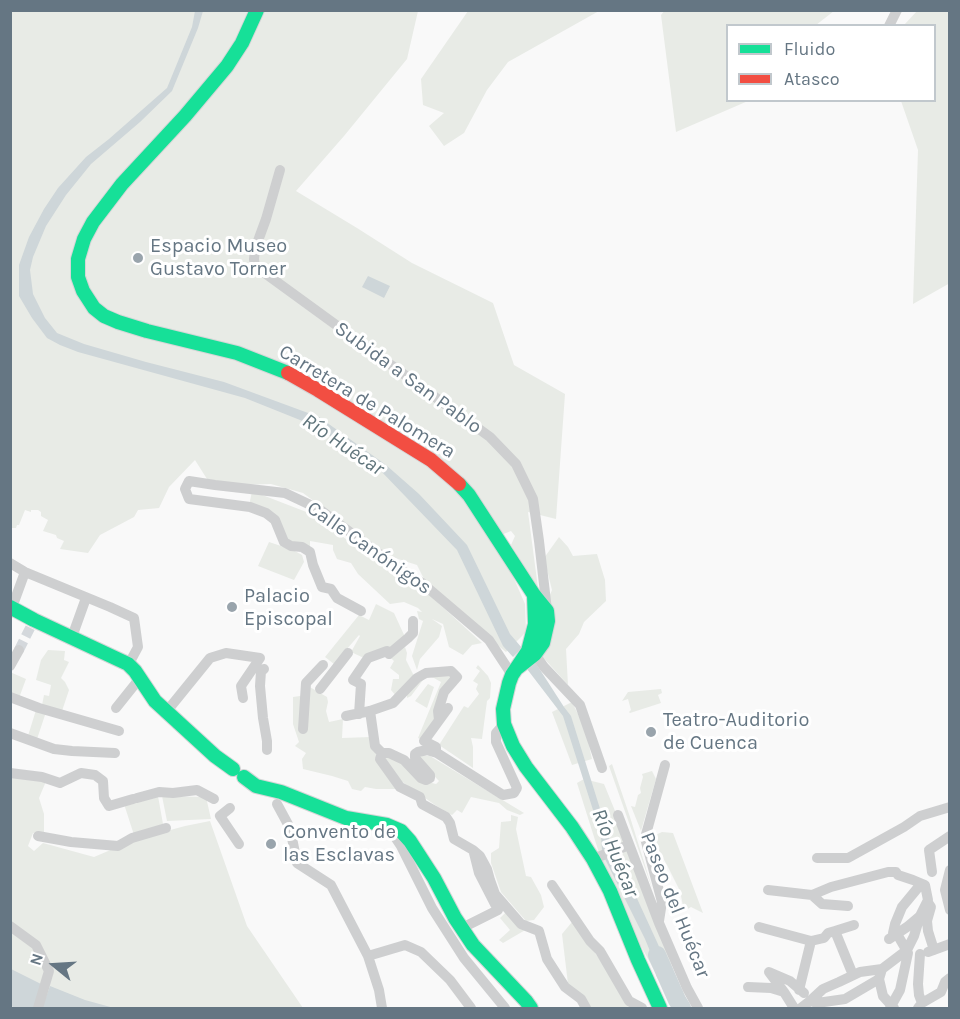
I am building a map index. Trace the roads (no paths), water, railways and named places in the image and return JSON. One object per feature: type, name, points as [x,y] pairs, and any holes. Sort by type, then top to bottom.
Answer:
[{"type":"street","name":"Carretera de Palomera","points":[[257,10],[242,44],[227,66],[198,103],[122,184],[93,222],[84,239],[78,259],[78,277],[83,291],[94,308],[104,316],[118,322],[237,353],[282,370],[431,460],[469,495],[534,595]]},
{"type":"street","points":[[890,24],[897,10]]},
{"type":"street","name":"Subida a San Pablo","points":[[280,171],[255,249],[255,266],[490,437],[516,464],[533,500],[547,611]]},
{"type":"street","name":"Calle Canónigos","points":[[361,611],[337,598],[331,589],[322,587],[310,552],[284,542],[275,520],[266,513],[250,507],[189,499],[185,489],[189,481],[285,493],[319,509],[422,583],[489,640],[514,672]]},
{"type":"street","points":[[10,562],[25,572],[134,618],[138,647],[131,660],[133,670],[148,692],[215,756],[237,768],[256,786],[281,792],[346,818],[387,825],[401,831],[434,878],[476,950],[531,1008]]},
{"type":"street","points":[[25,572],[11,609],[72,637],[133,670]]},
{"type":"street","points":[[534,595],[547,611],[545,636],[543,643],[531,651],[514,672],[503,709],[504,724],[526,768],[597,858],[660,1008]]},
{"type":"street","points":[[534,595],[535,624],[531,651],[543,667],[580,705],[602,768]]},
{"type":"street","points":[[72,637],[86,598]]},
{"type":"street","points":[[413,621],[413,633],[408,638],[389,654],[387,651],[368,658],[353,680],[361,684],[365,712],[375,746],[382,753],[389,753],[404,760],[421,778],[426,780],[430,778],[430,775],[414,758],[415,754],[422,750],[436,753],[503,795],[514,793],[517,788],[496,742],[496,733],[504,724]]},
{"type":"street","points":[[10,666],[19,650]]},
{"type":"street","points":[[167,711],[210,658],[226,653],[260,658],[241,686],[243,698]]},
{"type":"street","points":[[320,689],[348,653]]},
{"type":"street","points":[[303,729],[306,683],[323,665]]},
{"type":"street","points":[[264,669],[261,671],[260,686],[267,750]]},
{"type":"street","points":[[116,708],[133,670]]},
{"type":"street","points":[[346,716],[393,703],[417,678],[426,673],[451,671],[457,677],[444,692],[438,711],[439,720]]},
{"type":"street","points":[[10,697],[39,708],[119,731]]},
{"type":"street","points":[[436,753],[436,747],[424,741],[448,708]]},
{"type":"street","points":[[10,734],[54,749],[115,753]]},
{"type":"street","points":[[382,753],[381,759],[400,787],[420,797],[422,804],[446,817],[454,839],[480,856],[495,894],[522,924],[539,931],[547,959],[565,987],[581,999],[586,1008]]},
{"type":"street","points":[[659,923],[662,902],[645,838],[665,765]]},
{"type":"street","points":[[10,773],[42,777],[60,783],[81,773],[94,775],[103,781],[104,798],[109,806],[159,792],[197,790],[213,799]]},
{"type":"street","points":[[277,804],[290,828],[297,862],[331,885],[368,956],[382,1008]]},
{"type":"street","points":[[817,858],[848,858],[920,816],[950,807]]},
{"type":"street","points":[[230,808],[220,816],[239,844]]},
{"type":"street","name":"Paseo del Huécar","points":[[618,815],[625,847],[698,1008]]},
{"type":"street","points":[[387,825],[432,908],[464,958],[505,1008]]},
{"type":"street","points":[[38,836],[71,842],[118,846],[132,838],[166,828]]},
{"type":"street","points":[[932,872],[929,850],[947,837],[950,850]]},
{"type":"street","points":[[597,858],[625,847]]},
{"type":"street","points":[[462,928],[498,910],[478,873],[473,850]]},
{"type":"street","points":[[893,937],[895,924],[902,907],[917,882],[932,872],[950,869],[945,890],[949,907]]},
{"type":"street","points":[[768,890],[812,895],[831,887],[896,872],[898,875],[925,885],[927,900],[931,907],[927,921],[928,931],[934,950]]},
{"type":"street","points":[[552,885],[590,941],[600,951],[629,1001],[642,1008]]},
{"type":"street","points":[[812,895],[822,904],[848,906]]},
{"type":"street","points":[[881,974],[883,996],[892,1007],[900,990],[907,953],[927,900]]},
{"type":"street","points":[[893,937],[920,916]]},
{"type":"street","points":[[759,927],[811,941],[854,925]]},
{"type":"street","points":[[10,926],[36,945],[48,975],[38,1008]]},
{"type":"street","points":[[835,931],[853,975]]},
{"type":"street","points":[[893,937],[907,953]]},
{"type":"street","points":[[799,990],[811,941]]},
{"type":"street","points":[[881,974],[860,972],[823,988],[812,1000],[796,1008],[770,972],[790,981],[799,990],[812,1000],[817,1003],[845,999],[881,974],[907,953],[920,954],[950,944]]},
{"type":"street","points":[[368,956],[405,945],[422,952],[450,980],[471,1008]]},
{"type":"street","points":[[920,954],[918,984],[920,1006],[941,992],[945,982],[950,978]]},
{"type":"street","points":[[748,987],[771,988],[784,992]]},
{"type":"waterway","name":"Río Huécar","points":[[657,955],[682,1008]]},
{"type":"tunnel","points":[[19,650],[34,620]]},
{"type":"place","name":"Espacio Museo Gustavo Torner","points":[[138,258]]},
{"type":"place","name":"Palacio Episcopal","points":[[232,607]]},
{"type":"place","name":"Teatro-Auditorio de Cuenca","points":[[651,732]]},
{"type":"place","name":"Convento de las Esclavas","points":[[271,844]]}]
